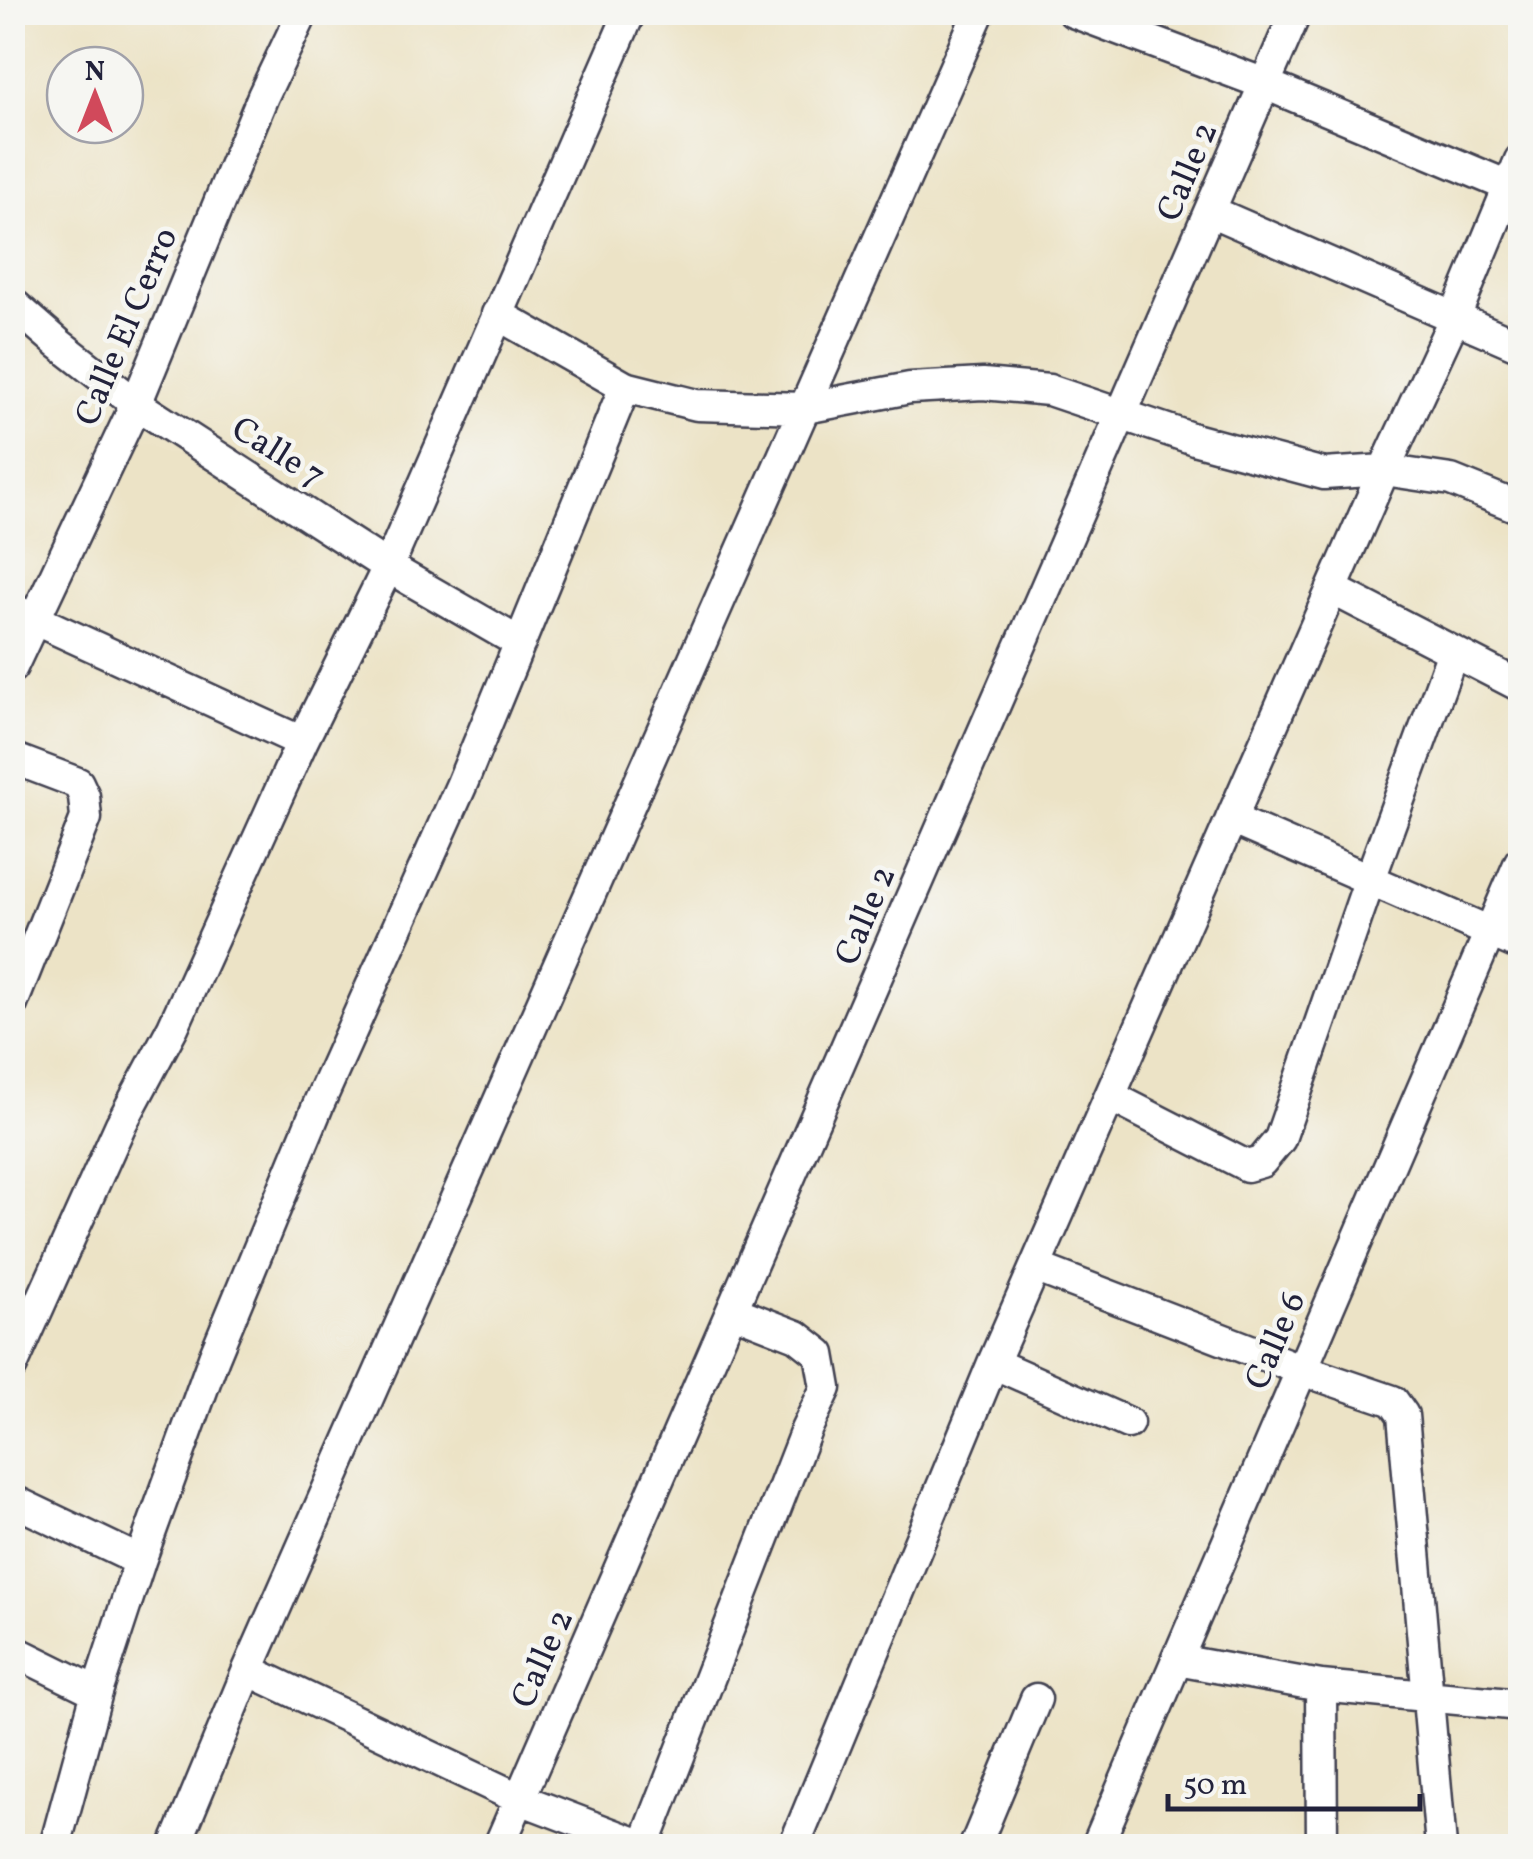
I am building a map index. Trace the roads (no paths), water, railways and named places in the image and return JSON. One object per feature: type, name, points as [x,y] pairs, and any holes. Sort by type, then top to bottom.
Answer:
[{"type":"street","name":"Calle El Cerro","points":[[12,668],[23,613],[136,404],[262,96],[303,12]]},
{"type":"street","points":[[12,1366],[121,1124],[172,1027],[302,742],[388,566],[630,12]]},
{"type":"street","points":[[175,1846],[248,1670],[980,12]]},
{"type":"street","points":[[794,1846],[993,1363],[1384,470],[1516,179],[1073,12]]},
{"type":"street","name":"Calle 2","points":[[499,1846],[1296,12]]},
{"type":"street","points":[[1210,211],[1520,346]]},
{"type":"street","name":"Calle 7","points":[[12,302],[136,404],[388,566],[520,643]]},
{"type":"street","points":[[498,314],[626,387],[697,405],[805,408],[910,388],[983,384],[1049,390],[1198,440],[1324,474],[1384,470],[1451,480],[1520,508]]},
{"type":"street","points":[[55,1846],[140,1562],[214,1357],[304,1139],[462,786],[626,387]]},
{"type":"street","points":[[1332,590],[1520,686]]},
{"type":"street","points":[[23,613],[302,742]]},
{"type":"street","points":[[1110,1096],[1246,1166],[1262,1162],[1280,1139],[1454,652]]},
{"type":"street","points":[[12,758],[78,783],[86,818],[12,1004]]},
{"type":"street","points":[[1231,818],[1520,945]]},
{"type":"street","name":"Calle 6","points":[[1097,1846],[1520,862]]},
{"type":"street","points":[[1035,1267],[1393,1401],[1403,1415],[1441,1846]]},
{"type":"street","points":[[248,1670],[520,1799],[644,1846],[826,1388],[820,1354],[798,1336],[734,1311]]},
{"type":"street","points":[[993,1363],[1128,1422]]},
{"type":"street","points":[[12,1500],[140,1562]]},
{"type":"street","points":[[12,1650],[98,1692]]},
{"type":"street","points":[[1177,1660],[1321,1686],[1520,1705]]},
{"type":"street","points":[[1321,1686],[1322,1846]]},
{"type":"street","points":[[975,1846],[1036,1698]]}]
